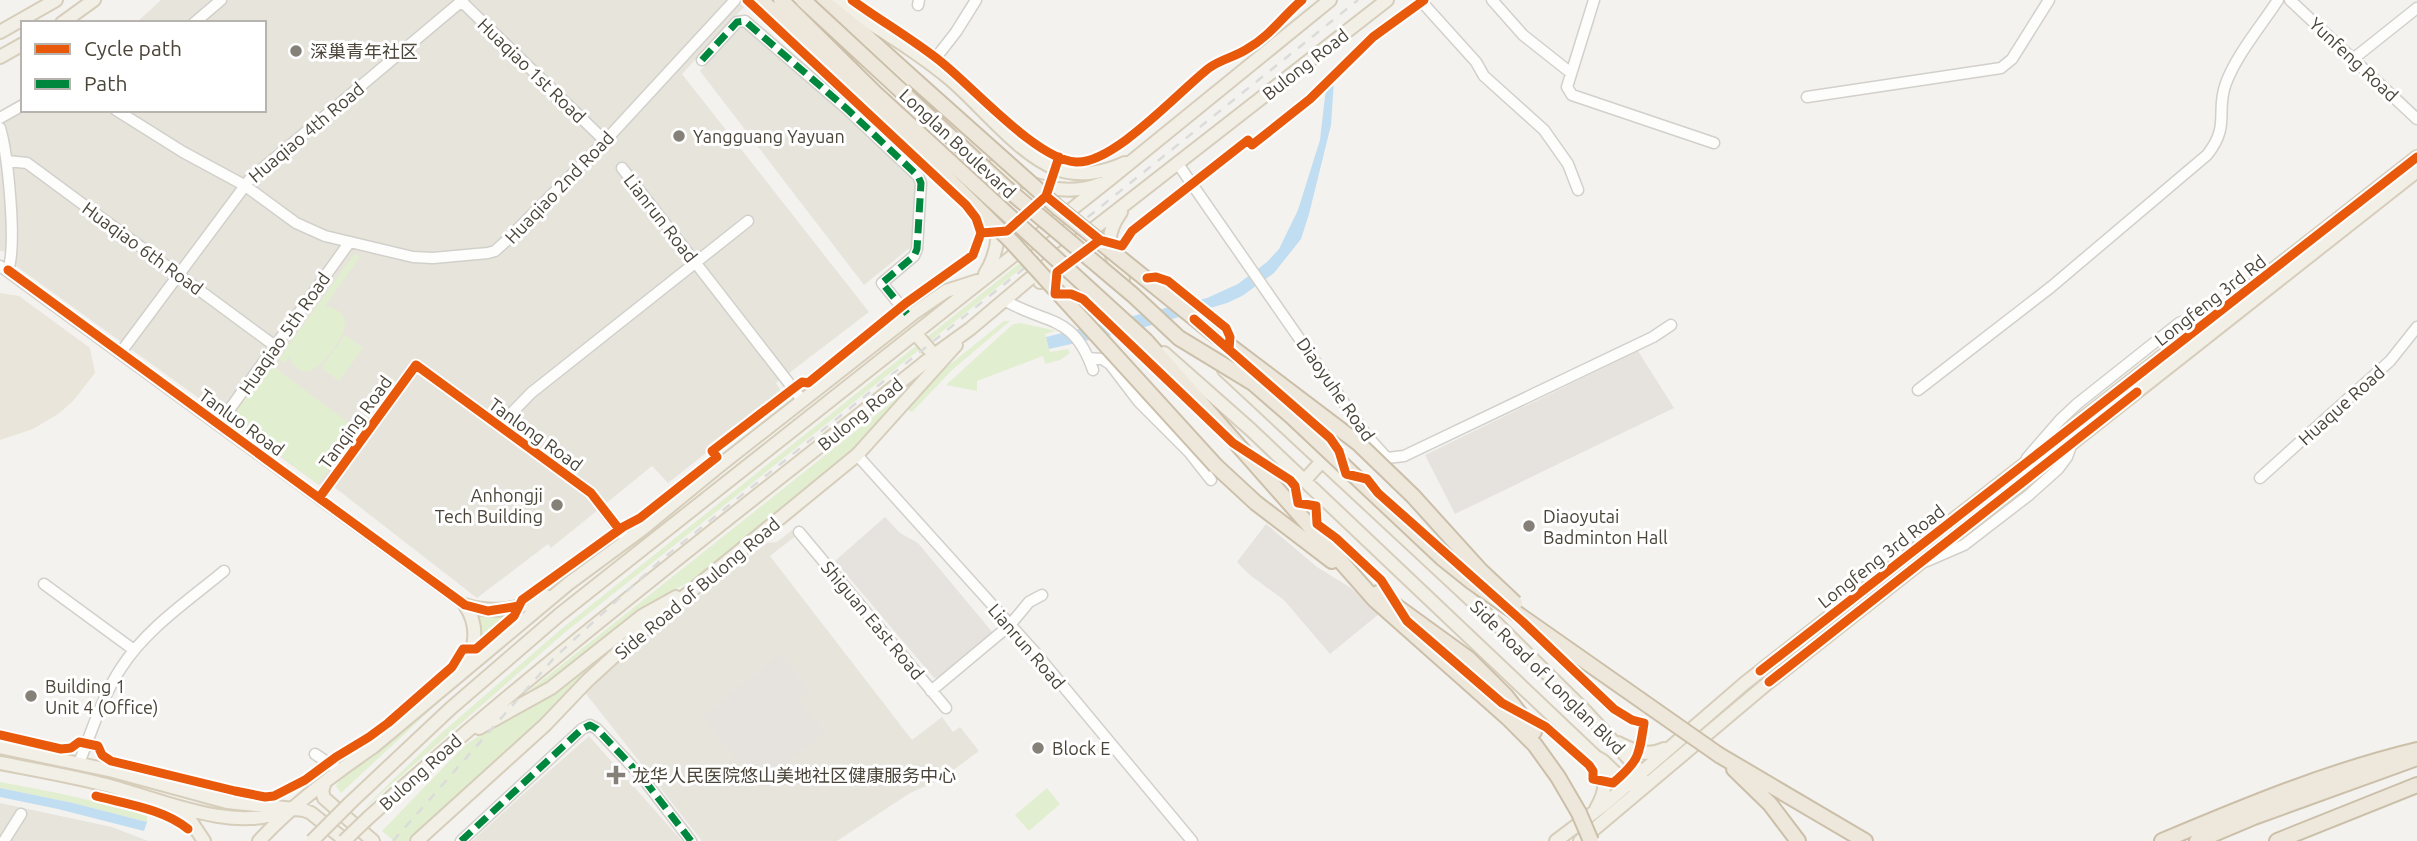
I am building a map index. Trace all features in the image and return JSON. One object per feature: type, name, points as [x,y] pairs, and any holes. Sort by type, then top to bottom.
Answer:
[{"type":"highway","points":[[761,0],[1012,242],[1194,443],[1246,495],[1308,544],[1445,640],[1506,696],[1549,753],[1591,841]]},
{"type":"highway","name":"Longlan Boulevard","points":[[783,0],[876,94],[1147,340],[1366,591],[1535,745],[1579,813]]},
{"type":"highway","name":"Longlan Boulevard","points":[[803,0],[1006,188],[1180,334],[1253,383],[1442,558],[1552,638]]},
{"type":"highway","points":[[820,0],[866,36],[1057,207],[1214,334],[1358,443],[1413,496],[1480,570],[1552,638],[1719,755],[1865,841]]},
{"type":"highway","points":[[2162,841],[2283,792],[2417,750]]},
{"type":"highway","points":[[1719,755],[1770,804],[1798,841]]},
{"type":"highway","points":[[2197,841],[2417,758]]},
{"type":"highway","points":[[2277,841],[2417,785]]},
{"type":"main road","points":[[0,32],[56,0]]},
{"type":"main road","points":[[65,21],[94,0]]},
{"type":"main road","name":"Side Road of Longlan Blvd","points":[[783,0],[1035,238],[1304,481],[1596,757],[1627,784],[1643,788]]},
{"type":"main road","name":"Side Road of Longlan Blvd","points":[[820,0],[846,30],[992,167],[1134,288],[1180,334],[1495,622],[1615,741],[1641,772]]},
{"type":"main road","points":[[834,0],[904,44],[951,80],[1025,149],[1056,169],[1094,172],[1120,165],[1140,154]]},
{"type":"main road","name":"Bulong Road","points":[[312,841],[450,709],[539,632],[1110,179],[1330,0]]},
{"type":"main road","name":"Bulong Road","points":[[345,841],[451,743],[594,625],[1079,240],[1387,0]]},
{"type":"main road","points":[[0,57],[21,45]]},
{"type":"main road","name":"Longfeng 3rd Rd","points":[[2021,466],[2233,302],[2337,227],[2417,157]]},
{"type":"main road","points":[[992,167],[1012,178],[1049,187],[1086,188],[1110,179]]},
{"type":"main road","name":"Longfeng 3rd Road","points":[[1580,841],[1769,682],[2073,442],[2337,227],[2417,171]]},
{"type":"main road","points":[[259,841],[292,808],[373,747],[568,584],[909,316],[946,291],[981,280],[990,266],[998,237],[995,207],[986,191]]},
{"type":"main road","points":[[1123,279],[1115,265],[1109,234],[1125,205]]},
{"type":"main road","points":[[1009,296],[1031,284],[1060,280],[1078,285],[1107,301]]},
{"type":"main road","name":"Side Road of Bulong Road","points":[[417,841],[545,724],[635,636],[857,456],[970,329]]},
{"type":"main road","points":[[915,333],[934,355]]},
{"type":"main road","points":[[1304,481],[1322,461]]},
{"type":"main road","name":"Longfeng 3rd Road","points":[[1556,841],[1594,812],[1745,683],[2021,466]]},
{"type":"main road","points":[[625,541],[714,493]]},
{"type":"main road","points":[[465,605],[488,611],[511,609],[540,600],[568,584]]},
{"type":"main road","points":[[451,743],[551,688],[642,616],[695,587]]},
{"type":"main road","points":[[460,674],[471,656],[475,633],[474,621],[465,605]]},
{"type":"main road","points":[[1615,741],[1633,751],[1646,753],[1659,751],[1675,743]]},
{"type":"main road","points":[[0,747],[79,763],[241,805],[292,808],[311,813],[345,841]]},
{"type":"main road","points":[[1594,812],[1604,796],[1605,784],[1604,770],[1596,757]]},
{"type":"main road","points":[[0,763],[77,778],[222,816],[254,820],[292,808]]},
{"type":"main road","points":[[1641,772],[1643,788]]},
{"type":"main road","points":[[325,782],[322,791],[324,798],[373,841]]},
{"type":"main road","points":[[166,802],[173,788]]},
{"type":"main road","points":[[166,802],[192,824],[204,841]]},
{"type":"street","points":[[196,21],[222,0]]},
{"type":"street","name":"Huaqiao 2nd Road","points":[[119,112],[183,152],[244,185],[303,227],[333,239],[421,258],[495,251],[605,141],[736,0]]},
{"type":"street","points":[[930,64],[956,32],[976,0]]},
{"type":"street","points":[[1420,0],[1476,62],[1484,76],[1544,130],[1568,164],[1578,190]]},
{"type":"street","points":[[1492,0],[1523,35],[1571,73]]},
{"type":"street","points":[[1594,0],[1567,87],[1572,95],[1714,143]]},
{"type":"street","points":[[1807,97],[2001,68],[2012,59],[2049,0]]},
{"type":"street","points":[[1918,390],[2051,286],[2207,155],[2217,143],[2221,130],[2224,88],[2230,73],[2278,0]]},
{"type":"street","name":"Yunfeng Road","points":[[2290,0],[2417,119]]},
{"type":"street","name":"Huaqiao 1st Road","points":[[462,1],[605,141]]},
{"type":"street","name":"Huaqiao 4th Road","points":[[121,352],[244,185],[462,1]]},
{"type":"street","points":[[2353,59],[2417,8]]},
{"type":"street","points":[[702,60],[737,22],[745,21],[916,173],[920,180],[917,249],[914,256],[882,283],[909,316]]},
{"type":"street","points":[[845,111],[870,83]]},
{"type":"street","points":[[2,117],[21,106]]},
{"type":"street","points":[[0,128],[7,161],[11,253],[4,268]]},
{"type":"street","name":"Huaqiao 6th Road","points":[[7,161],[27,163],[275,346]]},
{"type":"street","name":"Diaoyuhe Road","points":[[1178,164],[1367,436],[1383,454],[1393,459],[1653,337],[1671,325]]},
{"type":"street","name":"Lianrun Road","points":[[622,168],[802,400]]},
{"type":"street","points":[[499,426],[531,393],[748,221]]},
{"type":"street","name":"Huaqiao 5th Road","points":[[219,424],[349,243]]},
{"type":"street","name":"Tanluo Road","points":[[4,268],[465,605]]},
{"type":"street","points":[[1009,296],[1067,328],[1080,344],[1093,370]]},
{"type":"street","name":"Huaque Road","points":[[2260,478],[2390,361],[2417,327]]},
{"type":"street","points":[[1088,358],[1102,359],[1110,364],[1139,402],[1189,452],[1211,480]]},
{"type":"street","name":"Tanlong Road","points":[[416,365],[590,493],[625,541]]},
{"type":"street","name":"Tanqing Road","points":[[319,498],[416,365]]},
{"type":"street","name":"Lianrun Road","points":[[857,456],[1010,625],[1190,841]]},
{"type":"street","name":"Shiguan East Road","points":[[799,532],[946,709]]},
{"type":"street","points":[[79,763],[107,694],[134,650],[161,622],[224,570]]},
{"type":"street","points":[[44,584],[134,650]]},
{"type":"street","points":[[931,691],[1010,625],[1029,602],[1042,595]]},
{"type":"street","points":[[461,841],[582,729],[590,725],[597,729],[642,777],[691,841]]},
{"type":"street","points":[[315,754],[339,770]]},
{"type":"street","points":[[4,841],[20,814]]},
{"type":"shaded area","points":[[161,0],[736,0],[744,7],[682,74],[869,312],[776,383],[782,393],[668,483],[652,466],[551,548],[548,544],[477,598],[325,480],[319,485],[12,263],[16,253],[0,251],[0,111],[21,98],[21,112],[266,112],[266,21],[138,21]]},
{"type":"shaded area","points":[[741,23],[916,176],[912,246],[864,285],[700,71]]},
{"type":"shaded area","points":[[0,293],[19,296],[90,348],[95,373],[73,401],[58,414],[33,429],[0,440]]},
{"type":"shaded area","points":[[1638,351],[1674,408],[1455,514],[1425,455]]},
{"type":"shaded area","points":[[885,517],[900,533],[918,543],[993,633],[938,678],[934,678],[835,561]]},
{"type":"shaded area","points":[[1266,524],[1317,567],[1351,588],[1379,614],[1330,654],[1284,600],[1237,562]]},
{"type":"shaded area","points":[[792,530],[797,535],[770,556],[912,740],[942,717],[953,732],[960,727],[979,751],[940,780],[910,793],[837,841],[702,841],[583,690],[756,551],[767,543],[777,542]]},
{"type":"shaded area","points":[[781,654],[810,691],[799,700],[825,733],[757,786],[703,716]]},
{"type":"shaded area","points":[[589,736],[682,841],[472,841],[519,798]]},
{"type":"shaded area","points":[[0,803],[112,827],[148,841],[0,841]]},
{"type":"green space","points":[[355,253],[360,257],[325,306],[344,317],[342,335],[313,370],[301,370],[289,357],[284,363],[279,359]]},
{"type":"green space","points":[[1025,259],[1028,263],[563,634],[360,812],[438,736],[560,630]]},
{"type":"green space","points":[[1004,321],[1010,321],[952,370],[912,412],[907,409],[943,370]]},
{"type":"green space","points":[[1021,323],[1055,331],[1045,334],[1050,352],[1068,349],[1070,353],[1060,360],[1045,364],[1043,356],[977,381],[977,391],[946,385],[1013,324]]},
{"type":"green space","points":[[345,335],[363,348],[339,381],[321,368]]},
{"type":"green space","points":[[269,363],[357,429],[318,484],[230,418]]},
{"type":"green space","points":[[916,383],[835,467],[719,561],[687,583],[643,607],[570,670],[505,710]]},
{"type":"green space","points":[[615,556],[506,643],[580,583]]},
{"type":"green space","points":[[474,614],[489,618],[520,615],[476,652]]},
{"type":"green space","points":[[642,622],[547,718],[408,841],[394,841],[382,831],[464,746]]},
{"type":"green space","points":[[476,668],[341,793],[336,786],[339,781]]},
{"type":"green space","points":[[0,782],[111,806],[147,816],[147,822],[0,788]]},
{"type":"green space","points":[[1047,788],[1060,804],[1029,831],[1015,815]]},
{"type":"water","points":[[1334,81],[1331,125],[1309,214],[1301,239],[1274,273],[1242,296],[1227,303],[1138,329],[1049,349],[1046,337],[1207,298],[1238,284],[1267,262],[1279,249],[1298,210],[1320,140],[1326,88]]},
{"type":"water","points":[[0,788],[147,822],[144,831],[0,797]]},
{"type":"railway","points":[[393,841],[555,657],[661,560],[1358,0]]},
{"type":"marked path","points":[[702,60],[737,22],[745,21],[847,109],[918,176],[921,183],[917,249],[914,256],[882,283],[909,316]]},
{"type":"marked path","points":[[461,841],[582,729],[590,725],[597,729],[642,777],[691,841]]},
{"type":"cycle path","points":[[0,735],[61,749],[71,748],[79,742],[98,746],[102,755],[111,761],[235,791],[265,797],[274,796],[305,780],[388,723],[452,667],[463,649],[476,649],[514,616],[522,600],[623,527],[640,518],[717,457],[712,451],[802,382],[808,383],[906,303],[973,255],[981,233],[976,218],[966,205],[747,0]]},
{"type":"cycle path","points":[[852,0],[940,61],[1024,136],[1060,158],[1076,162],[1091,160],[1127,139],[1209,68],[1263,38],[1302,0]]},
{"type":"cycle path","points":[[1046,196],[1100,240],[1122,246],[1132,231],[1248,140],[1252,145],[1310,99],[1373,37],[1424,0]]},
{"type":"cycle path","points":[[981,233],[1007,231],[1046,196],[1059,157]]},
{"type":"cycle path","points":[[1760,671],[2417,157]]},
{"type":"cycle path","points":[[1100,240],[1057,272],[1055,294],[1071,294],[1083,299],[1233,443],[1290,480],[1295,486],[1298,503],[1316,506],[1317,524],[1381,580],[1407,621],[1502,703],[1546,727],[1589,765],[1593,771],[1593,779],[1613,783],[1622,775],[1636,757],[1644,723],[1632,720],[1614,709],[1523,622],[1378,493],[1367,479],[1346,474],[1339,451],[1330,438],[1194,319]]},
{"type":"cycle path","points":[[8,270],[465,605],[488,611],[519,606]]},
{"type":"cycle path","points":[[1147,278],[1156,277],[1168,281],[1226,328],[1230,337],[1229,349]]},
{"type":"cycle path","points":[[319,498],[416,365],[591,493],[619,529]]},
{"type":"cycle path","points":[[1769,682],[2137,392]]},
{"type":"cycle path","points":[[96,796],[156,812],[188,829]]},
{"type":"place","name":"深巢青年社区","points":[[296,51]]},
{"type":"place","name":"Yangguang Yayuan","points":[[679,136]]},
{"type":"place","name":"Anhongji Tech Building","points":[[557,505]]},
{"type":"place","name":"Diaoyutai Badminton Hall","points":[[1529,526]]},
{"type":"place","name":"Building 1 Unit 4 (Office)","points":[[31,696]]},
{"type":"place","name":"Block E","points":[[1038,748]]},
{"type":"place","name":"龙华人民医院悠山美地社区健康服务中心","points":[[616,775]]}]
